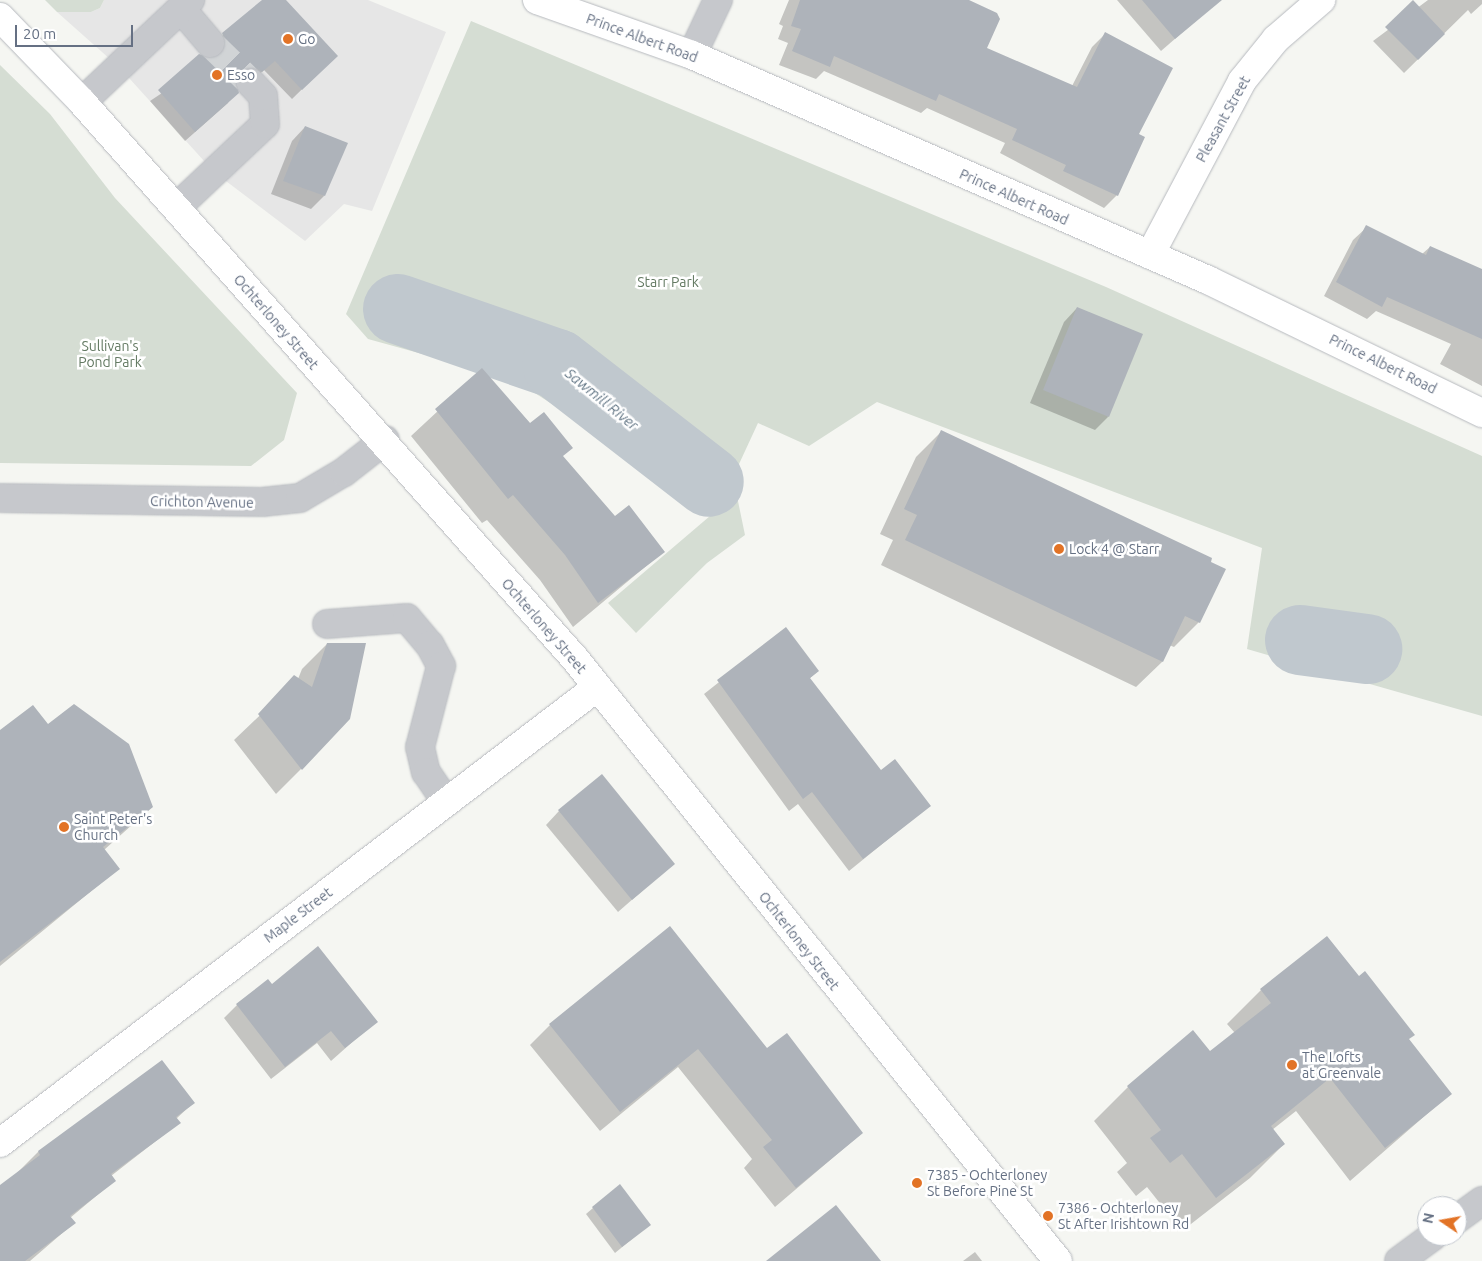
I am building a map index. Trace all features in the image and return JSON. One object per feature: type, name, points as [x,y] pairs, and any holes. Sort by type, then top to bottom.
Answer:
[{"type":"main road","name":"Prince Albert Road","points":[[537,0],[692,56],[1150,255],[1482,413]]},
{"type":"main road","name":"Pleasant Street","points":[[1150,255],[1242,81],[1276,39],[1320,0]]},
{"type":"main road","name":"Ochterloney Street","points":[[0,17],[82,102],[385,440],[596,688],[1058,1261]]},
{"type":"main road","name":"Maple Street","points":[[0,1143],[596,688]]},
{"type":"street","points":[[692,56],[718,0]]},
{"type":"street","points":[[82,102],[187,5],[210,43]]},
{"type":"street","points":[[176,208],[264,124],[263,96],[251,83]]},
{"type":"street","name":"Crichton Avenue","points":[[0,498],[262,502],[300,498],[385,440]]},
{"type":"street","points":[[327,624],[407,618],[430,646],[441,666],[420,747],[426,772],[446,802]]},
{"type":"street","points":[[1467,1211],[1482,1200]]},
{"type":"street","points":[[1399,1261],[1420,1246]]},
{"type":"shaded area","name":"Esso","points":[[104,0],[368,0],[446,32],[372,211],[344,204],[305,241],[214,172],[120,68],[57,12],[91,12],[100,8]]},
{"type":"green space","points":[[45,0],[104,0],[100,8],[91,12],[57,12]]},
{"type":"green space","name":"Starr Park","points":[[471,21],[1106,287],[1482,456],[1482,716],[1247,649],[1262,548],[877,402],[809,446],[758,423],[733,477],[745,535],[707,563],[636,633],[608,603],[717,510],[513,379],[368,339],[346,314]]},
{"type":"green space","name":"Sullivan's Pond Park","points":[[0,65],[50,114],[115,198],[297,393],[284,440],[251,466],[0,463]]},
{"type":"building","points":[[262,0],[286,0],[338,56],[302,90],[275,61],[262,72],[255,68],[241,71],[236,79],[239,93],[195,132],[158,90],[199,54],[212,58],[220,55],[225,41],[222,33]]},
{"type":"building","points":[[800,0],[969,0],[997,13],[1000,19],[987,48],[1077,87],[1105,32],[1173,68],[1139,134],[1145,137],[1118,196],[1063,171],[1066,165],[1012,140],[1017,129],[939,94],[936,101],[834,56],[830,67],[792,51],[801,29],[791,26]]},
{"type":"building","points":[[1142,0],[1222,0],[1175,39]]},
{"type":"building","points":[[1413,0],[1445,34],[1418,60],[1385,27]]},
{"type":"building","points":[[305,126],[348,143],[325,196],[283,181]]},
{"type":"building","points":[[1366,225],[1426,255],[1430,246],[1482,269],[1482,339],[1387,297],[1382,307],[1336,282]]},
{"type":"building","points":[[1077,307],[1143,334],[1109,417],[1043,390]]},
{"type":"building","points":[[482,368],[530,423],[544,412],[573,448],[563,456],[615,516],[629,505],[665,552],[598,603],[565,555],[513,495],[508,499],[435,409]]},
{"type":"building","name":"Lock 4 @ Starr","points":[[941,430],[1212,558],[1211,562],[1226,569],[1200,623],[1185,616],[1163,662],[905,540],[917,515],[904,509]]},
{"type":"building","points":[[786,627],[819,671],[810,678],[881,770],[895,759],[931,806],[863,859],[812,792],[803,799],[717,680]]},
{"type":"building","points":[[327,643],[366,643],[350,719],[302,770],[258,714],[294,675],[312,687]]},
{"type":"building","name":"Saint Peter's Church","points":[[74,704],[129,744],[153,807],[103,847],[120,869],[0,962],[0,730],[33,705],[48,724]]},
{"type":"building","points":[[602,774],[675,864],[632,900],[558,810]]},
{"type":"building","points":[[670,926],[767,1048],[787,1033],[863,1133],[796,1188],[763,1147],[772,1140],[698,1049],[620,1112],[549,1024]]},
{"type":"building","name":"The Lofts at Greenvale","points":[[1327,936],[1359,976],[1365,971],[1415,1035],[1409,1039],[1452,1094],[1385,1148],[1330,1078],[1271,1126],[1285,1144],[1216,1198],[1182,1154],[1170,1163],[1150,1138],[1161,1130],[1127,1086],[1193,1030],[1210,1051],[1271,1003],[1260,989]]},
{"type":"building","points":[[318,946],[378,1022],[345,1048],[331,1031],[285,1067],[236,1004],[268,979],[272,984]]},
{"type":"building","points":[[162,1060],[195,1103],[176,1117],[181,1123],[111,1174],[116,1181],[70,1216],[76,1223],[25,1261],[0,1261],[0,1185],[40,1155],[38,1151]]},
{"type":"building","points":[[620,1184],[651,1225],[622,1247],[592,1207]]},
{"type":"building","points":[[836,1205],[881,1261],[766,1261]]},
{"type":"waterway","name":"Sawmill River","points":[[398,309],[557,364],[709,482]]},
{"type":"waterway","name":"Sawmill River","points":[[1300,640],[1367,649]]},
{"type":"tunnel","points":[[210,43],[251,83]]},
{"type":"place","name":"Go","points":[[288,39]]},
{"type":"place","name":"Esso","points":[[217,75]]},
{"type":"place","name":"Lock 4 @ Starr","points":[[1059,549]]},
{"type":"place","name":"Saint Peter's Church","points":[[64,827]]},
{"type":"place","name":"The Lofts at Greenvale","points":[[1292,1065]]},
{"type":"place","name":"7385 - Ochterloney St Before Pine St","points":[[917,1183]]},
{"type":"place","name":"7386 - Ochterloney St After Irishtown Rd","points":[[1048,1216]]}]
